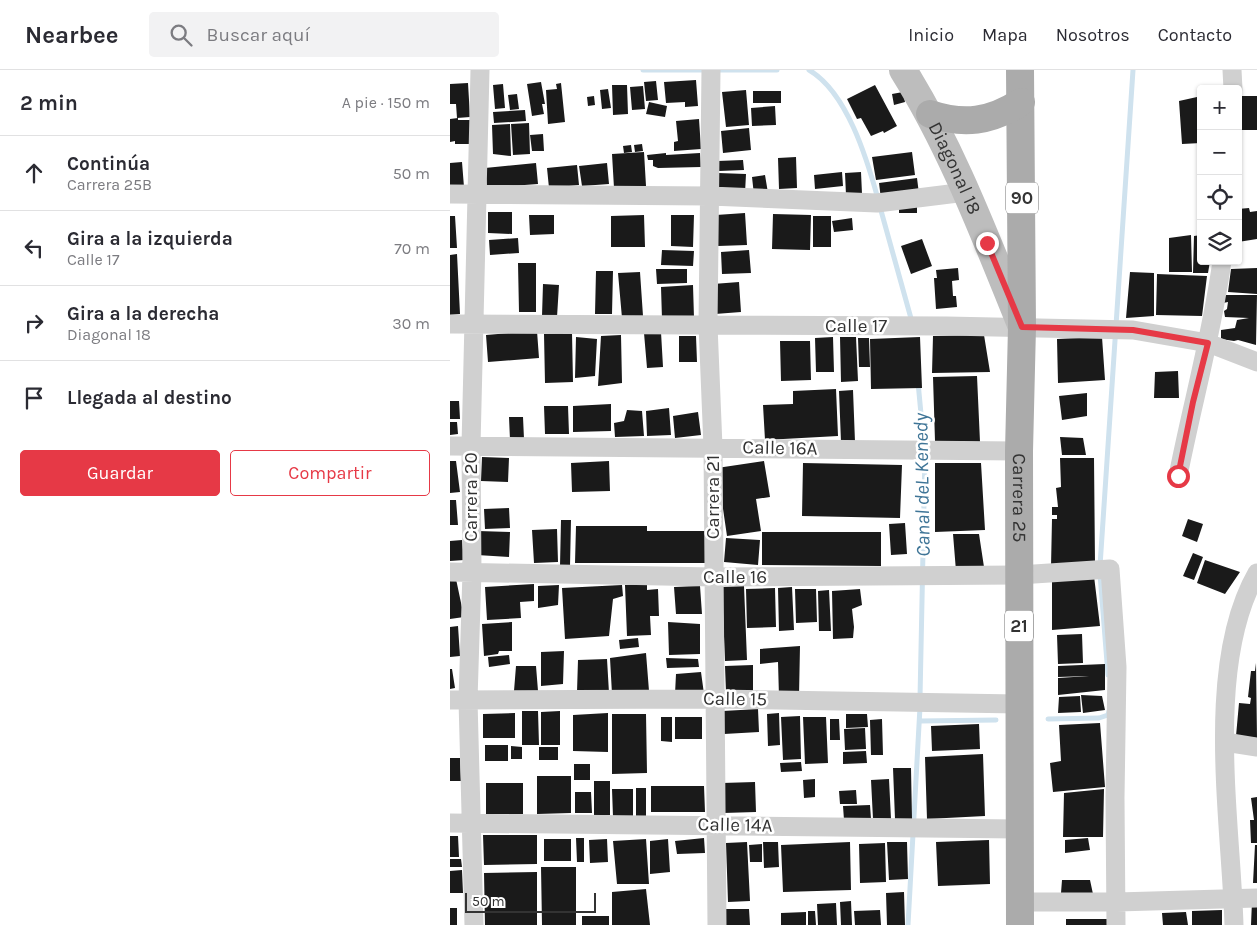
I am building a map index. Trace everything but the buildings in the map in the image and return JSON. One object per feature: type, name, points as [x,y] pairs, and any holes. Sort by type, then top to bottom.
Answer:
[{"type":"main road","name":"Diagonal 18","points":[[903,70],[930,114],[966,192],[1022,327]]},
{"type":"main road","name":"Carrera 25","points":[[1020,70],[1022,327],[1019,451],[1020,913]]},
{"type":"main road","points":[[930,114],[952,121],[971,120],[992,116],[1021,102]]},
{"type":"street","points":[[1232,70],[1233,85]]},
{"type":"street","name":"Carrera 20","points":[[474,925],[471,822],[459,700],[472,572],[471,446],[480,75]]},
{"type":"street","name":"Carrera 21","points":[[711,78],[708,325],[713,447],[717,925]]},
{"type":"street","points":[[450,194],[710,196],[877,203],[966,192]]},
{"type":"street","points":[[1178,476],[1193,402],[1208,343],[1221,265]]},
{"type":"street","name":"Calle 17","points":[[450,324],[947,326],[1133,330],[1208,343],[1257,362]]},
{"type":"street","name":"Calle 16A","points":[[450,446],[1019,451]]},
{"type":"street","name":"Calle 16","points":[[450,572],[713,577],[1019,576],[1109,569],[1117,667],[1115,798],[1117,902]]},
{"type":"street","points":[[1234,925],[1225,742],[1226,691],[1234,637],[1257,573]]},
{"type":"street","name":"Calle 15","points":[[459,700],[715,699],[1020,704]]},
{"type":"street","points":[[1225,742],[1257,747]]},
{"type":"street","name":"Calle 14A","points":[[450,822],[1020,829]]},
{"type":"street","points":[[1020,913],[1117,902],[1257,898]]},
{"type":"street","points":[[1116,925],[1117,902]]},
{"type":"waterway","name":"Canal deL Kenedy","points":[[643,70],[777,70]]},
{"type":"waterway","name":"Canal deL Kenedy","points":[[809,70],[822,80],[845,110],[861,146],[878,199]]},
{"type":"waterway","points":[[1100,566],[1133,70]]},
{"type":"waterway","name":"Canal deL Kenedy","points":[[880,207],[912,322]]},
{"type":"waterway","name":"Canal deL Kenedy","points":[[918,382],[924,446]]},
{"type":"waterway","name":"Canal deL Kenedy","points":[[920,698],[925,454]]},
{"type":"waterway","points":[[1100,574],[1108,675]]},
{"type":"waterway","name":"Canal deL Kenedy","points":[[908,925],[920,707]]},
{"type":"waterway","points":[[1048,719],[1099,718],[1108,715],[1109,711]]},
{"type":"waterway","points":[[920,721],[996,720]]},
{"type":"route","points":[[987,243],[1022,327],[1133,330],[1208,343],[1193,402],[1178,476]]}]
